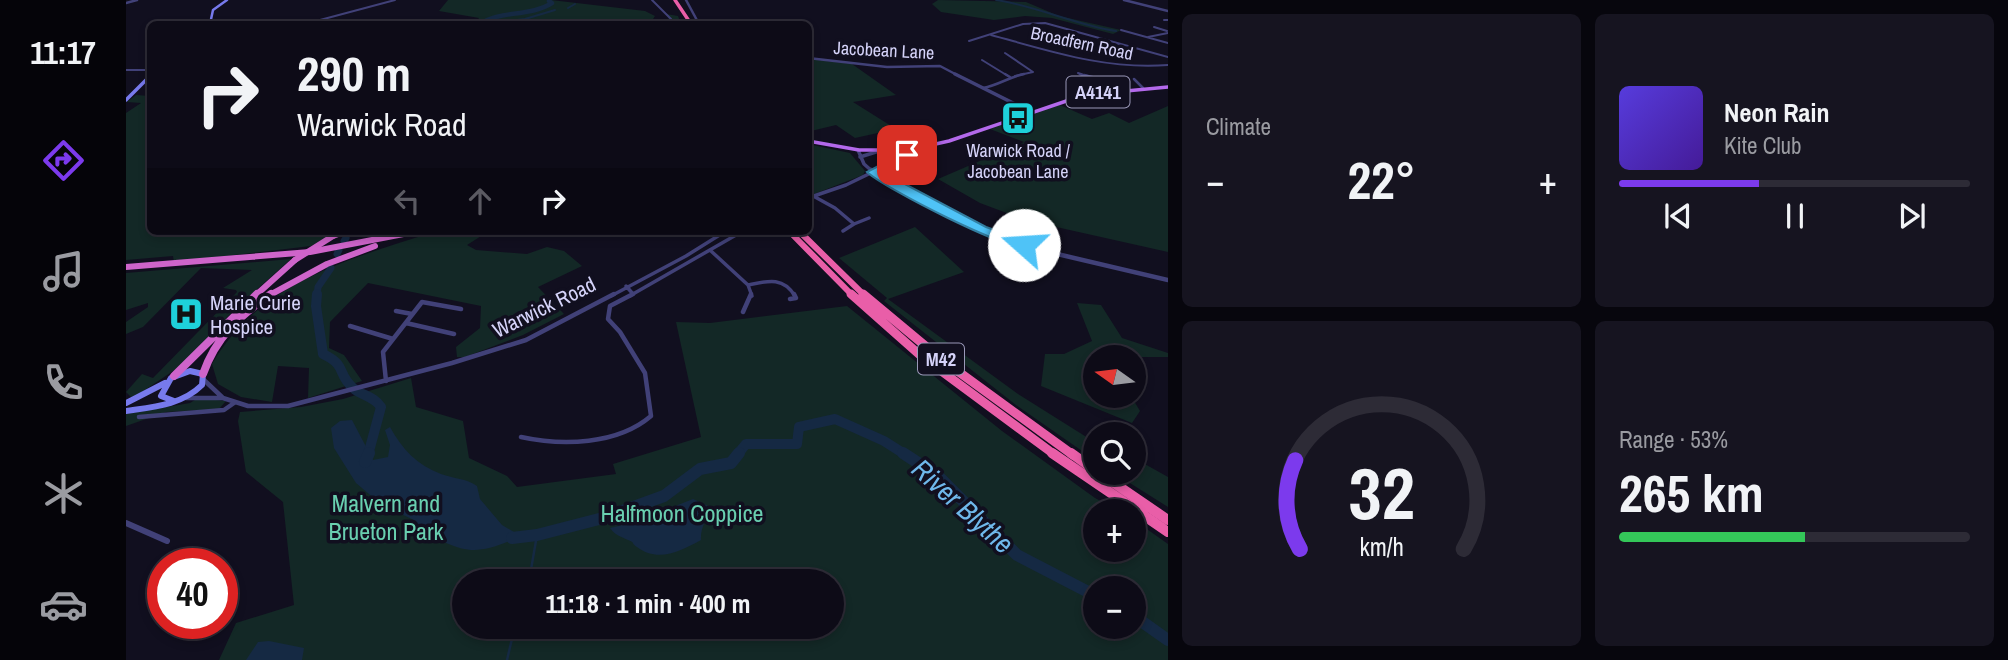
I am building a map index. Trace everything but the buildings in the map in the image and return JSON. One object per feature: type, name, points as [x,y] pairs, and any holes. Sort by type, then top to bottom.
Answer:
[{"type":"highway","points":[[672,0],[686,21]]},
{"type":"highway","points":[[174,376],[272,279],[295,260],[336,235]]},
{"type":"highway","points":[[187,263],[328,246],[383,235]]},
{"type":"highway","points":[[126,267],[295,255],[402,235]]},
{"type":"highway","points":[[204,377],[206,360],[223,334],[274,293],[302,276],[347,255],[412,235]]},
{"type":"highway","points":[[788,235],[809,254]]},
{"type":"highway","name":"M42","points":[[792,235],[809,254],[893,330],[974,396],[1168,531]]},
{"type":"highway","name":"M42","points":[[805,235],[850,283],[944,362],[1083,462]]},
{"type":"highway","name":"M42","points":[[1116,485],[1168,520]]},
{"type":"main road","points":[[210,21],[212,11],[228,0]]},
{"type":"main road","points":[[126,100],[147,79]]},
{"type":"main road","name":"A4141","points":[[812,140],[876,152],[909,150],[940,143],[1073,98],[1120,89],[1168,88]]},
{"type":"main road","name":"A4141","points":[[812,141],[847,147],[888,149],[940,143]]},
{"type":"main road","points":[[820,141],[858,150]]},
{"type":"main road","points":[[126,403],[166,383],[174,376],[195,370],[204,377],[198,390],[185,398],[126,411]]},
{"type":"main road","points":[[166,383],[161,396],[174,401]]},
{"type":"street","points":[[126,3],[137,0]]},
{"type":"street","points":[[316,21],[396,0]]},
{"type":"street","points":[[652,0],[671,19]]},
{"type":"street","points":[[686,0],[697,21]]},
{"type":"street","points":[[1124,0],[1168,11]]},
{"type":"street","points":[[969,41],[1023,24],[1045,23],[1168,57]]},
{"type":"street","points":[[1154,27],[1167,33]]},
{"type":"street","points":[[1121,30],[1168,43]]},
{"type":"street","points":[[1147,37],[1167,33]]},
{"type":"street","name":"Broadfern Road","points":[[991,35],[1112,65],[1150,68],[1168,65]]},
{"type":"street","points":[[1057,39],[1101,50],[1122,43]]},
{"type":"street","points":[[984,88],[1001,84],[1010,77],[1033,72],[1008,53]]},
{"type":"street","name":"Jacobean Lane","points":[[812,58],[887,67],[940,66],[1031,111]]},
{"type":"street","points":[[982,60],[1010,77]]},
{"type":"street","points":[[126,70],[147,70]]},
{"type":"street","points":[[1078,73],[1105,81],[1120,89]]},
{"type":"street","points":[[1134,79],[1143,88]]},
{"type":"street","points":[[847,147],[873,172],[1004,239],[1168,280]]},
{"type":"street","points":[[858,150],[860,157]]},
{"type":"street","points":[[860,157],[876,152]]},
{"type":"street","points":[[814,196],[907,155]]},
{"type":"street","points":[[814,196],[835,208],[854,224]]},
{"type":"street","points":[[837,227],[843,230],[869,218]]},
{"type":"street","name":"Warwick Road","points":[[235,402],[267,407],[288,406],[343,393],[526,340],[686,256],[718,235]]},
{"type":"street","points":[[521,437],[561,443],[584,441],[638,427],[651,416],[645,373],[620,332],[608,319],[610,306],[734,235]]},
{"type":"street","points":[[710,251],[748,285],[752,296],[743,312]]},
{"type":"street","points":[[748,285],[777,280],[791,287],[796,298],[790,299]]},
{"type":"street","points":[[626,286],[633,294]]},
{"type":"street","points":[[386,381],[383,352],[422,302],[461,309]]},
{"type":"street","points":[[396,311],[412,314]]},
{"type":"street","points":[[406,323],[454,334]]},
{"type":"street","points":[[350,326],[393,339]]},
{"type":"street","points":[[204,377],[223,398]]},
{"type":"street","points":[[185,398],[223,398],[235,402]]},
{"type":"street","points":[[139,417],[224,410],[235,402]]},
{"type":"street","points":[[126,523],[167,541]]},
{"type":"green space","points":[[448,0],[551,0],[645,11],[655,16],[653,19],[670,21],[476,21],[479,18],[439,11]]},
{"type":"green space","points":[[938,0],[1026,2],[1059,16],[1121,30],[1113,34],[1052,18],[1025,16],[994,20],[941,12],[932,4]]},
{"type":"green space","points":[[666,14],[678,16],[680,21],[670,21]]},
{"type":"green space","points":[[812,59],[852,64],[896,95],[853,102],[896,129],[855,138],[836,125],[812,131]]},
{"type":"green space","points":[[136,95],[147,96],[147,235],[330,235],[311,246],[174,262],[173,256],[126,260],[126,113],[141,103],[127,102]]},
{"type":"green space","points":[[1060,105],[1092,119],[1109,113],[1129,123],[1168,106],[1168,252],[1025,220],[980,203],[938,179],[1024,142],[990,129]]},
{"type":"green space","points":[[812,145],[850,153],[865,171],[863,175],[812,195]]},
{"type":"green space","points":[[915,227],[964,272],[888,299],[1018,394],[1083,435],[1083,452],[1016,405],[884,301],[887,298],[839,258]]},
{"type":"green space","points":[[424,235],[483,235],[467,245],[476,250],[527,254],[547,247],[564,251],[582,266],[538,287],[564,314],[523,335],[465,357],[457,357],[456,347],[480,328],[481,306],[368,283],[330,322],[329,348],[344,355],[362,381],[308,398],[309,368],[278,366],[272,402],[241,397],[218,384],[212,364],[232,336],[255,312],[310,277]]},
{"type":"green space","points":[[291,259],[235,309],[179,367],[136,396],[131,397],[126,392],[142,374],[153,378],[237,292],[223,288],[252,270],[201,268],[143,327],[126,334],[126,322],[148,307],[148,303],[126,310],[126,273]]},
{"type":"green space","points":[[1077,303],[1101,305],[1122,338],[1143,345],[1083,345],[1092,341]]},
{"type":"green space","points":[[847,306],[1002,431],[1097,499],[1083,499],[1083,562],[1146,562],[1146,528],[1168,544],[1168,660],[219,660],[229,639],[238,639],[238,622],[294,605],[283,502],[246,472],[238,421],[240,412],[301,407],[343,399],[411,378],[416,407],[463,421],[469,458],[507,476],[517,487],[616,474],[613,464],[701,437],[676,322],[710,323]]},
{"type":"green space","points":[[1083,345],[1083,403],[1041,386],[1045,354],[1064,354]]},
{"type":"green space","points":[[1146,346],[1168,353],[1168,357],[1146,357]]},
{"type":"green space","points":[[198,398],[226,401],[219,409],[166,412],[126,426],[126,414],[190,403]]},
{"type":"green space","points":[[1095,408],[1138,408],[1140,411],[1133,422]]},
{"type":"green space","points":[[1146,465],[1168,477],[1168,507],[1133,485],[1146,485]]},
{"type":"water","points":[[352,420],[373,460],[388,457],[390,445],[385,430],[390,427],[417,461],[441,474],[469,481],[477,486],[480,499],[502,525],[521,536],[490,548],[467,550],[432,536],[416,527],[416,521],[382,505],[356,483],[334,448],[331,428],[340,421]]},
{"type":"water","points":[[693,499],[708,506],[701,540],[669,554],[645,552],[610,528],[641,519]]},
{"type":"water","points":[[269,641],[304,648],[302,660],[246,660],[258,642]]},
{"type":"waterway","points":[[996,0],[1116,31]]},
{"type":"waterway","name":"River Blythe","points":[[486,21],[534,10],[552,3],[549,1]]},
{"type":"waterway","points":[[568,8],[575,4]]},
{"type":"waterway","name":"River Blythe","points":[[507,21],[555,10]]},
{"type":"waterway","points":[[337,254],[339,250]]},
{"type":"waterway","points":[[317,296],[318,287],[331,268]]},
{"type":"waterway","points":[[317,294],[316,306],[323,354],[336,362],[353,388],[381,407],[368,455]]},
{"type":"waterway","name":"River Blythe","points":[[737,455],[746,444],[797,444],[799,427],[835,419],[884,441],[906,455]]},
{"type":"waterway","name":"River Blythe","points":[[365,462],[369,453]]},
{"type":"waterway","name":"River Blythe","points":[[512,538],[537,535],[603,518],[664,496],[700,469],[731,463],[739,453]]},
{"type":"waterway","name":"River Blythe","points":[[903,453],[938,476],[1017,555],[1083,589]]},
{"type":"waterway","points":[[531,569],[537,535]]},
{"type":"waterway","name":"River Blythe","points":[[1146,624],[1168,640]]},
{"type":"waterway","points":[[507,660],[512,639]]},
{"type":"place","name":"Warwick Road / Jacobean Lane","points":[[1018,118]]},
{"type":"place","name":"Marie Curie Hospice","points":[[186,314]]},
{"type":"route","points":[[907,155],[873,172],[981,229],[1024,245]]},
{"type":"park label","name":"Halfmoon Coppice","points":[[682,513]]},
{"type":"park label","name":"Malvern and Brueton Park","points":[[386,517]]}]
